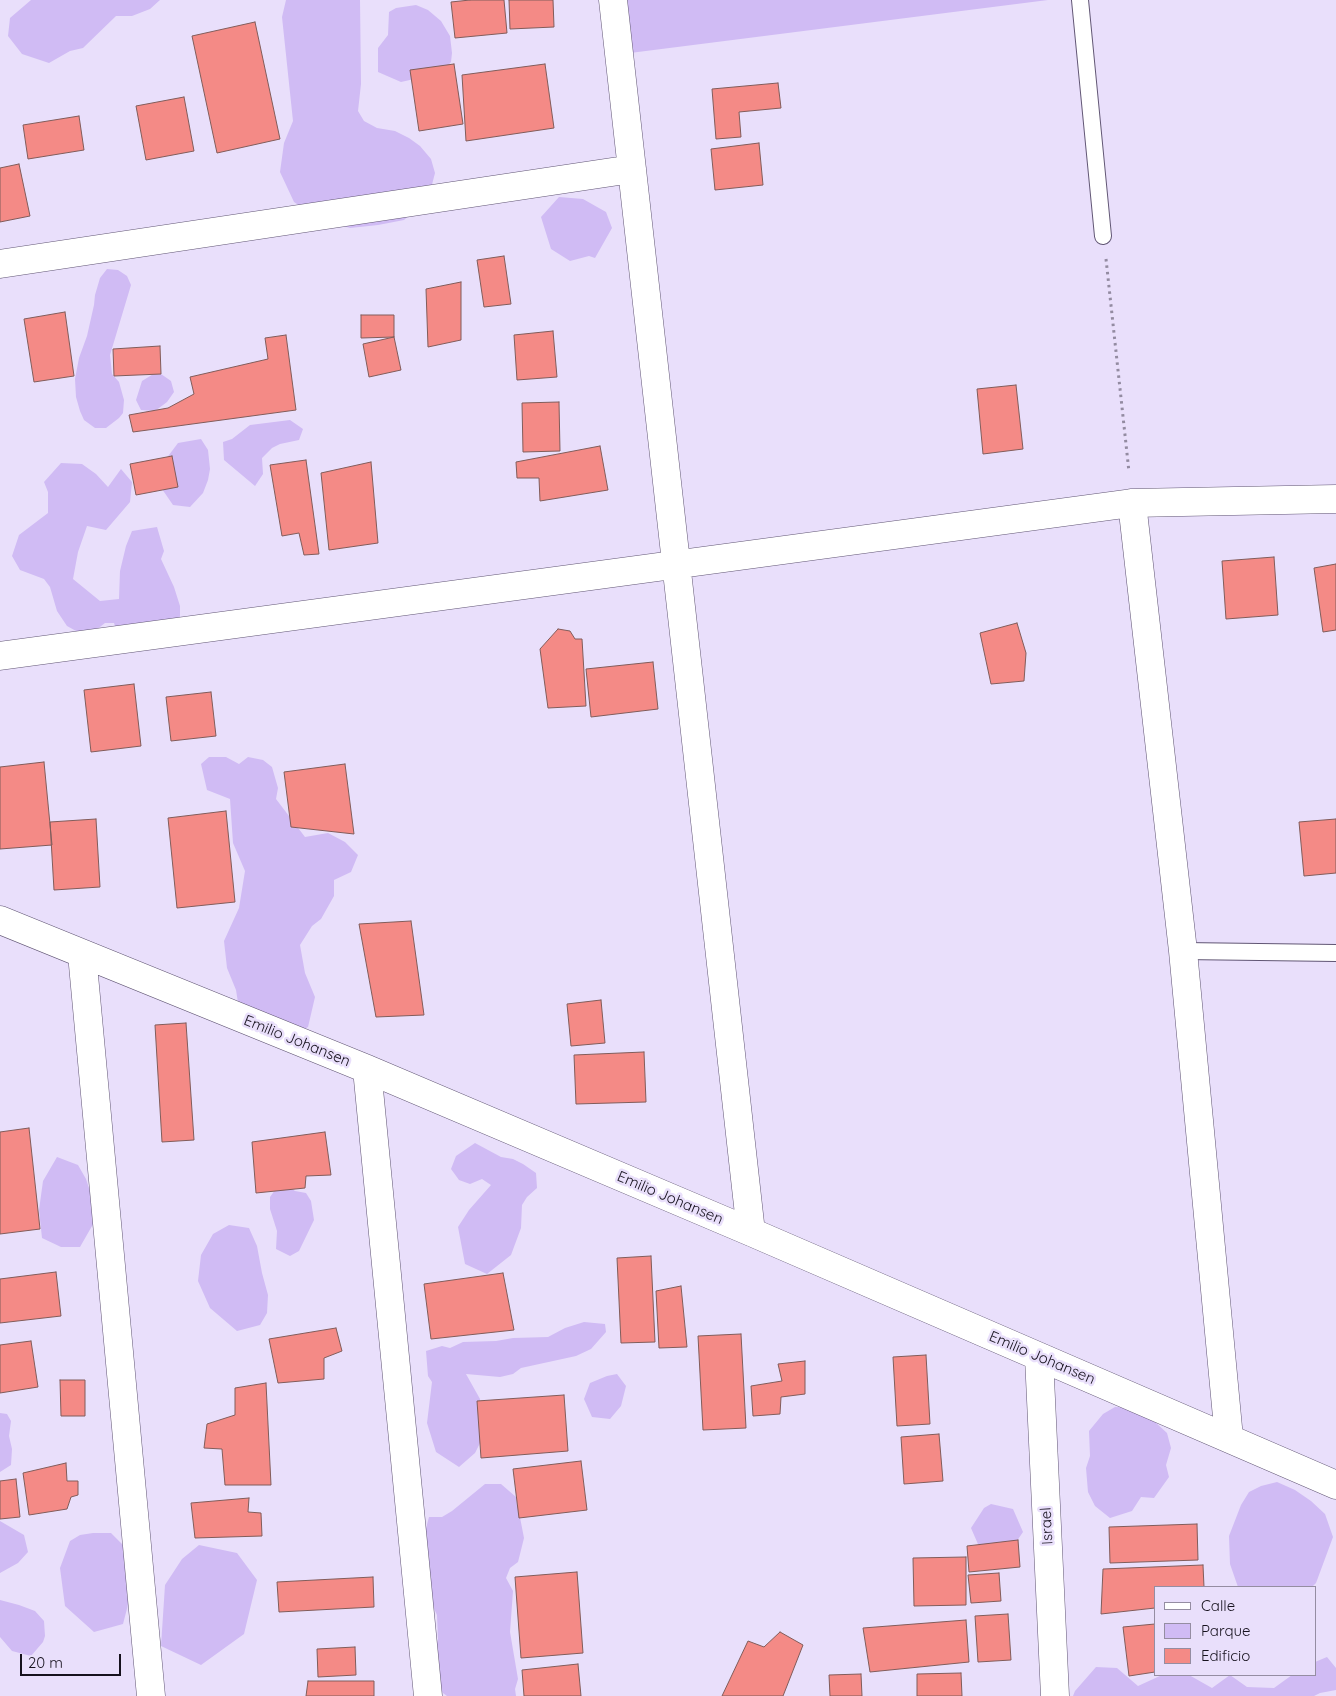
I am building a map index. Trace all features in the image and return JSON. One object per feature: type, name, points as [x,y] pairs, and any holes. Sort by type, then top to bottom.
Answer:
[{"type":"street","points":[[613,0],[751,1232]]},
{"type":"street","points":[[0,264],[632,168]]},
{"type":"street","points":[[0,656],[1132,503],[1336,499]]},
{"type":"street","points":[[1132,503],[1183,951],[1229,1438]]},
{"type":"street","name":"Emilio Johansen","points":[[0,920],[367,1069],[751,1232],[1336,1485]]},
{"type":"street","points":[[82,954],[151,1696]]},
{"type":"street","points":[[367,1069],[428,1696]]},
{"type":"street","name":"Israel","points":[[1039,1357],[1056,1696]]},
{"type":"lane","points":[[1080,0],[1103,236]]},
{"type":"lane","points":[[1183,951],[1336,953]]},
{"type":"path","points":[[1103,236],[1132,503]]},
{"type":"green space","points":[[31,0],[160,0],[150,9],[132,16],[116,16],[83,48],[70,51],[49,63],[22,54],[8,36],[10,18]]},
{"type":"green space","points":[[286,0],[360,0],[361,84],[358,111],[364,121],[377,128],[395,131],[420,146],[431,159],[435,173],[429,196],[404,220],[350,228],[318,218],[294,202],[280,172],[284,143],[293,121],[282,17]]},
{"type":"green space","points":[[625,0],[1048,0],[630,53]]},
{"type":"green space","points":[[416,5],[428,10],[441,21],[450,36],[451,62],[446,68],[423,77],[401,82],[378,72],[378,48],[388,35],[389,12],[396,8]]},
{"type":"green space","points":[[559,197],[583,199],[606,212],[612,228],[595,258],[589,256],[570,261],[551,249],[541,217]]},
{"type":"green space","points":[[107,269],[118,270],[127,276],[131,285],[110,355],[112,374],[119,382],[124,400],[123,413],[119,418],[106,428],[95,428],[84,420],[80,411],[76,397],[75,379],[79,358],[87,336],[95,295],[100,278]]},
{"type":"green space","points":[[155,373],[161,374],[171,381],[174,392],[167,402],[155,411],[141,410],[136,400],[142,381]]},
{"type":"green space","points":[[290,420],[303,429],[299,440],[280,444],[272,448],[262,458],[263,474],[255,486],[224,460],[223,442],[232,439],[250,425]]},
{"type":"green space","points":[[201,439],[208,450],[210,469],[203,493],[190,507],[173,505],[162,489],[163,463],[178,443]]},
{"type":"green space","points":[[61,463],[82,464],[96,474],[108,487],[121,469],[132,482],[130,502],[106,530],[87,526],[78,552],[73,579],[100,601],[119,599],[120,571],[132,531],[157,527],[164,551],[161,559],[174,587],[180,606],[180,626],[117,632],[114,623],[105,623],[87,637],[67,626],[57,611],[50,587],[44,579],[20,570],[12,556],[19,535],[48,513],[48,492],[44,482]]},
{"type":"green space","points":[[209,757],[226,757],[239,764],[248,757],[263,760],[272,767],[278,788],[276,799],[305,837],[328,833],[345,842],[358,855],[351,872],[334,880],[334,896],[321,919],[312,926],[300,945],[305,973],[315,997],[308,1027],[292,1036],[240,1015],[236,990],[227,968],[224,941],[239,908],[245,871],[233,843],[230,799],[207,790],[201,764]]},
{"type":"green space","points":[[475,1143],[501,1157],[513,1159],[536,1173],[537,1188],[527,1197],[522,1205],[521,1228],[511,1255],[487,1274],[465,1264],[458,1227],[469,1210],[491,1185],[482,1179],[470,1184],[459,1180],[451,1169],[456,1156]]},
{"type":"green space","points":[[57,1157],[78,1165],[86,1179],[94,1203],[96,1219],[80,1247],[61,1247],[42,1238],[39,1210],[43,1181]]},
{"type":"green space","points":[[285,1184],[295,1191],[306,1193],[311,1201],[314,1220],[299,1251],[290,1256],[276,1249],[277,1231],[270,1209],[270,1197],[275,1190]]},
{"type":"green space","points":[[229,1225],[249,1228],[257,1246],[268,1295],[267,1313],[260,1325],[237,1331],[210,1308],[198,1281],[201,1255],[213,1234]]},
{"type":"green space","points":[[584,1322],[605,1324],[606,1332],[591,1349],[576,1356],[521,1368],[513,1374],[500,1377],[466,1374],[480,1399],[481,1441],[475,1453],[459,1467],[436,1452],[427,1423],[432,1382],[428,1376],[426,1351],[442,1346],[450,1348],[463,1342],[548,1337],[565,1328]]},
{"type":"green space","points":[[617,1374],[626,1386],[621,1406],[610,1419],[592,1417],[584,1399],[590,1383]]},
{"type":"green space","points":[[1115,1407],[1135,1408],[1155,1422],[1167,1433],[1171,1448],[1166,1465],[1169,1477],[1154,1498],[1141,1497],[1132,1511],[1110,1518],[1095,1506],[1088,1492],[1086,1468],[1090,1456],[1089,1431],[1103,1414]]},
{"type":"green space","points":[[0,1413],[7,1414],[11,1421],[9,1436],[12,1449],[11,1465],[0,1472]]},
{"type":"green space","points":[[1277,1482],[1295,1490],[1325,1514],[1333,1537],[1316,1583],[1313,1586],[1238,1586],[1230,1564],[1229,1536],[1241,1505],[1249,1492],[1261,1486]]},
{"type":"green space","points":[[485,1484],[501,1484],[516,1497],[524,1538],[518,1562],[510,1568],[506,1578],[513,1591],[510,1632],[518,1679],[515,1689],[516,1696],[447,1696],[443,1693],[431,1671],[438,1639],[437,1615],[430,1600],[425,1532],[429,1517],[442,1517]]},
{"type":"green space","points":[[991,1504],[1013,1509],[1023,1532],[1010,1551],[981,1551],[971,1528],[984,1508]]},
{"type":"green space","points":[[0,1521],[24,1535],[28,1552],[18,1563],[0,1573]]},
{"type":"green space","points":[[111,1533],[125,1547],[136,1574],[123,1624],[94,1632],[65,1606],[60,1568],[70,1541],[80,1535]]},
{"type":"green space","points":[[199,1545],[237,1553],[257,1580],[244,1634],[201,1665],[161,1646],[165,1585],[182,1559]]},
{"type":"green space","points":[[0,1600],[35,1611],[44,1621],[45,1636],[43,1642],[31,1656],[12,1651],[0,1637]]},
{"type":"green space","points":[[1327,1657],[1336,1668],[1336,1690],[1314,1696],[1073,1696],[1075,1691],[1096,1667],[1117,1668],[1138,1686],[1160,1676],[1191,1676],[1212,1688],[1231,1676],[1247,1687],[1274,1688],[1291,1676],[1316,1676],[1316,1662]]},
{"type":"building","points":[[504,0],[507,33],[455,38],[451,2]]},
{"type":"building","points":[[509,0],[553,0],[554,27],[510,29]]},
{"type":"building","points":[[255,22],[280,139],[217,153],[192,36]]},
{"type":"building","points":[[454,64],[463,124],[419,131],[410,70]]},
{"type":"building","points":[[545,64],[554,128],[466,141],[462,75]]},
{"type":"building","points":[[778,83],[781,108],[739,112],[741,137],[716,139],[712,89]]},
{"type":"building","points":[[184,97],[194,151],[146,160],[136,106]]},
{"type":"building","points":[[79,116],[84,150],[28,159],[23,125]]},
{"type":"building","points":[[759,143],[763,185],[715,190],[711,149]]},
{"type":"building","points":[[19,164],[30,216],[0,222],[0,168]]},
{"type":"building","points":[[504,256],[511,304],[484,307],[477,260]]},
{"type":"building","points":[[461,282],[461,340],[428,347],[426,289]]},
{"type":"building","points":[[65,312],[74,376],[34,382],[24,319]]},
{"type":"building","points":[[361,315],[394,315],[394,337],[361,338]]},
{"type":"building","points":[[553,331],[557,377],[517,380],[514,335]]},
{"type":"building","points":[[286,335],[296,410],[133,432],[129,415],[168,408],[194,394],[190,377],[268,359],[265,338]]},
{"type":"building","points":[[394,337],[401,370],[369,377],[363,344]]},
{"type":"building","points":[[160,346],[161,374],[114,376],[113,349]]},
{"type":"building","points":[[1016,385],[1023,449],[983,454],[977,389]]},
{"type":"building","points":[[559,402],[560,451],[523,452],[522,403]]},
{"type":"building","points":[[600,446],[608,490],[540,501],[539,478],[517,478],[516,462]]},
{"type":"building","points":[[172,456],[178,487],[136,495],[130,464]]},
{"type":"building","points":[[306,460],[319,554],[304,555],[299,533],[282,536],[270,465]]},
{"type":"building","points":[[371,462],[378,543],[329,550],[321,473]]},
{"type":"building","points":[[1274,557],[1278,615],[1226,619],[1222,561]]},
{"type":"building","points":[[1336,564],[1336,630],[1323,632],[1314,568]]},
{"type":"building","points":[[1017,623],[1026,653],[1024,681],[991,684],[980,633]]},
{"type":"building","points":[[558,629],[570,631],[575,639],[582,639],[586,706],[548,708],[540,649]]},
{"type":"building","points":[[653,662],[658,709],[591,717],[586,669]]},
{"type":"building","points":[[134,684],[141,746],[91,752],[84,690]]},
{"type":"building","points":[[211,692],[216,736],[171,741],[166,697]]},
{"type":"building","points":[[44,762],[52,845],[0,849],[0,767]]},
{"type":"building","points":[[345,764],[354,834],[291,827],[284,772]]},
{"type":"building","points":[[226,811],[235,902],[177,908],[168,818]]},
{"type":"building","points":[[96,819],[100,887],[54,890],[50,822]]},
{"type":"building","points":[[1336,819],[1336,873],[1304,876],[1299,822]]},
{"type":"building","points":[[411,921],[424,1015],[376,1017],[359,924]]},
{"type":"building","points":[[601,1000],[605,1043],[571,1046],[567,1004]]},
{"type":"building","points":[[186,1023],[194,1140],[162,1142],[155,1025]]},
{"type":"building","points":[[644,1052],[646,1102],[576,1104],[574,1055]]},
{"type":"building","points":[[29,1128],[40,1229],[0,1234],[0,1132]]},
{"type":"building","points":[[325,1132],[331,1175],[306,1176],[305,1188],[256,1193],[252,1142]]},
{"type":"building","points":[[651,1256],[655,1342],[621,1343],[617,1258]]},
{"type":"building","points":[[56,1272],[61,1316],[0,1323],[0,1279]]},
{"type":"building","points":[[503,1273],[514,1330],[431,1339],[424,1284]]},
{"type":"building","points":[[681,1286],[687,1347],[659,1348],[656,1291]]},
{"type":"building","points":[[336,1328],[342,1351],[324,1358],[324,1379],[278,1383],[269,1339]]},
{"type":"building","points":[[741,1334],[746,1428],[703,1430],[698,1336]]},
{"type":"building","points":[[31,1341],[38,1387],[0,1393],[0,1345]]},
{"type":"building","points":[[926,1355],[930,1424],[897,1426],[893,1357]]},
{"type":"building","points":[[805,1361],[805,1394],[781,1397],[780,1414],[753,1416],[751,1386],[782,1381],[778,1364]]},
{"type":"building","points":[[60,1380],[85,1380],[85,1416],[61,1416]]},
{"type":"building","points":[[266,1383],[271,1485],[225,1485],[222,1449],[204,1448],[207,1424],[235,1415],[235,1388]]},
{"type":"building","points":[[564,1395],[568,1451],[481,1458],[477,1401]]},
{"type":"building","points":[[939,1434],[943,1481],[904,1484],[901,1437]]},
{"type":"building","points":[[581,1461],[587,1510],[519,1518],[513,1469]]},
{"type":"building","points":[[66,1463],[67,1481],[78,1481],[78,1495],[71,1497],[67,1509],[29,1515],[23,1473]]},
{"type":"building","points":[[16,1479],[20,1517],[0,1519],[0,1481]]},
{"type":"building","points":[[249,1498],[248,1512],[261,1513],[262,1536],[195,1538],[191,1503]]},
{"type":"building","points":[[1197,1524],[1198,1560],[1110,1563],[1109,1527]]},
{"type":"building","points":[[1018,1540],[1020,1567],[969,1572],[967,1546]]},
{"type":"building","points":[[966,1557],[966,1605],[914,1606],[913,1558]]},
{"type":"building","points":[[1203,1565],[1204,1586],[1154,1586],[1154,1608],[1101,1614],[1103,1569]]},
{"type":"building","points":[[577,1572],[583,1653],[521,1658],[515,1577]]},
{"type":"building","points":[[999,1573],[1001,1601],[971,1603],[968,1575]]},
{"type":"building","points":[[373,1577],[374,1607],[279,1612],[277,1582]]},
{"type":"building","points":[[1008,1614],[1011,1660],[978,1662],[975,1616]]},
{"type":"building","points":[[966,1620],[969,1662],[870,1672],[863,1628]]},
{"type":"building","points":[[1154,1624],[1154,1672],[1129,1676],[1123,1627]]},
{"type":"building","points":[[780,1632],[803,1645],[783,1696],[722,1696],[748,1641],[764,1647]]},
{"type":"building","points":[[355,1647],[356,1675],[318,1677],[317,1649]]},
{"type":"building","points":[[578,1664],[581,1696],[524,1696],[522,1670]]},
{"type":"building","points":[[961,1673],[962,1696],[917,1696],[917,1674]]},
{"type":"building","points":[[861,1674],[862,1696],[830,1696],[829,1675]]},
{"type":"building","points":[[308,1681],[374,1681],[374,1696],[306,1696]]}]
